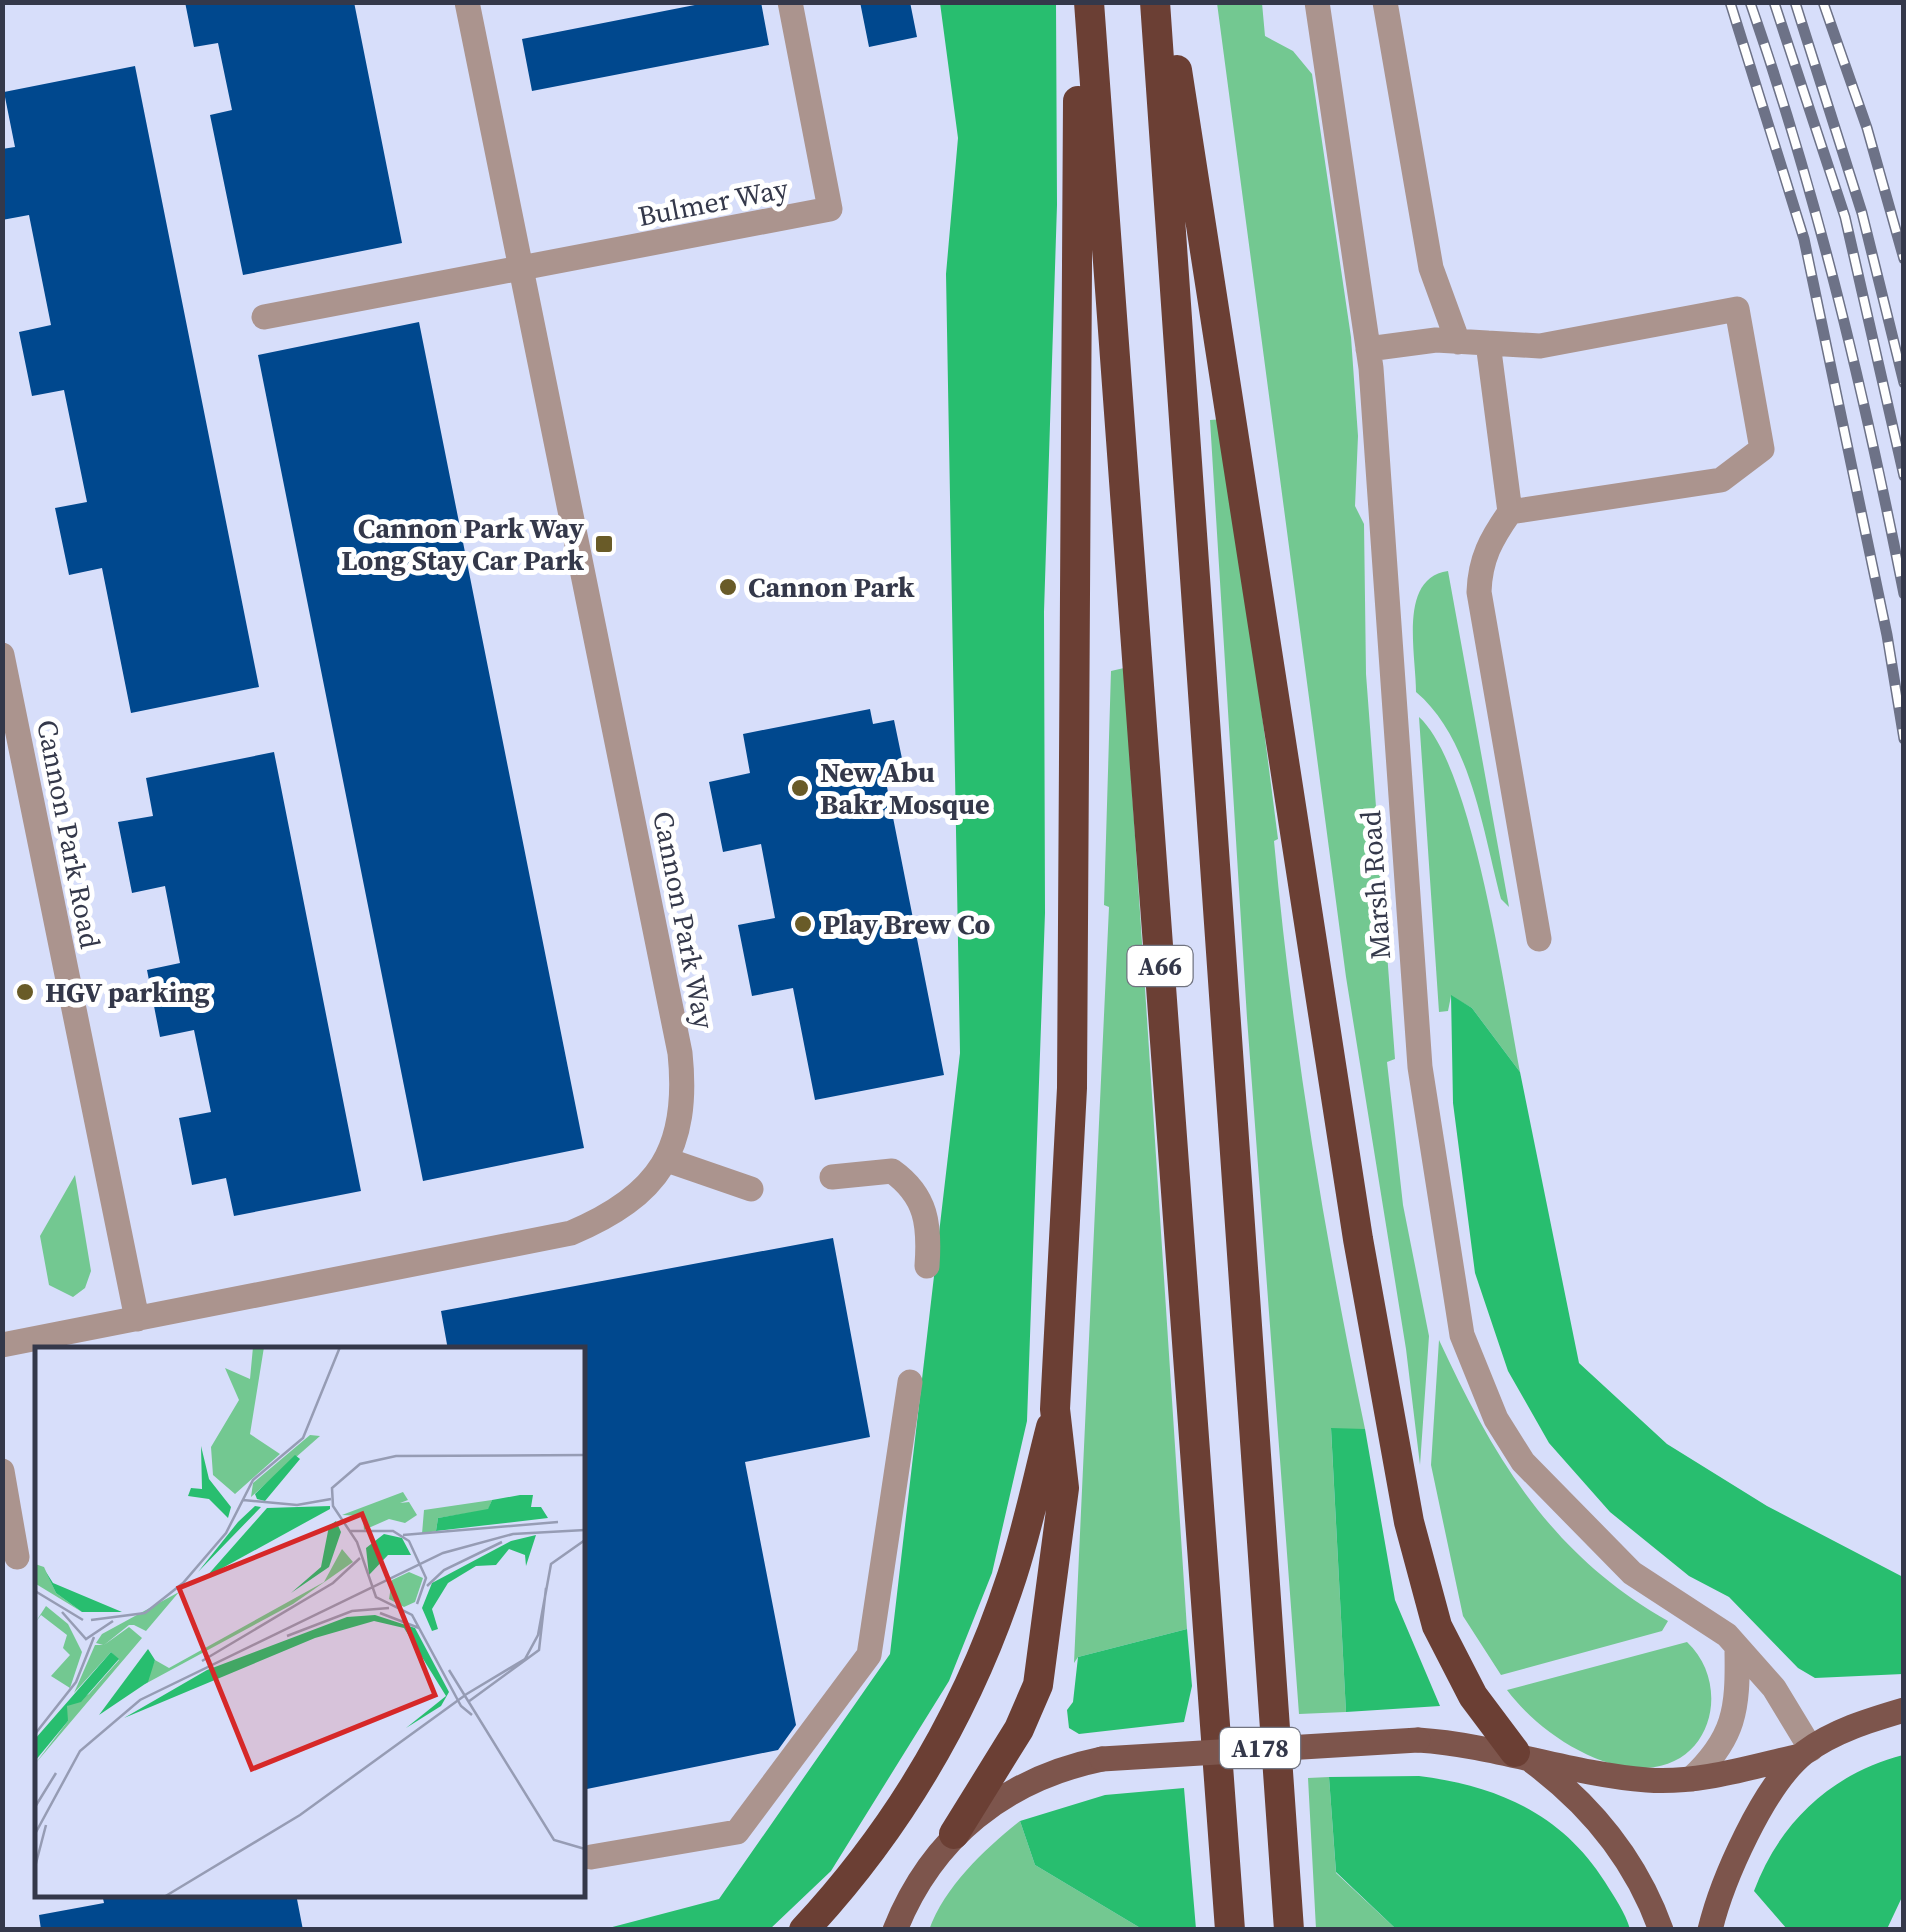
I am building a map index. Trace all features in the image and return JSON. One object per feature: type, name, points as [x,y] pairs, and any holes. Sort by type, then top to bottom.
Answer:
[{"type":"highway","points":[[954,1834],[1019,1729],[1038,1685],[1064,1488],[1056,1409],[1072,1088],[1078,2]]},
{"type":"highway","name":"A66","points":[[1089,2],[1230,1930]]},
{"type":"highway","name":"A66","points":[[1155,2],[1289,1930]]},
{"type":"highway","points":[[1167,2],[1358,1238],[1396,1453],[1436,1626],[1473,1696],[1522,1756]]},
{"type":"highway","points":[[804,1930],[850,1881],[890,1826],[962,1701],[1012,1576],[1056,1409]]},
{"type":"main road","name":"A178","points":[[900,1918],[954,1834],[993,1800],[1064,1766],[1102,1758],[1418,1740],[1646,1780],[1691,1778],[1806,1753],[1855,1726],[1903,1710]]},
{"type":"main road","name":"A178","points":[[1710,1930],[1736,1852],[1806,1753]]},
{"type":"main road","points":[[1522,1756],[1568,1790],[1614,1839],[1648,1893],[1661,1930]]},
{"type":"main road","points":[[886,1930],[900,1918]]},
{"type":"street","name":"Cannon Park Way","points":[[2,1345],[571,1233],[628,1206],[667,1160],[684,1088],[680,1053],[466,2]]},
{"type":"street","name":"Bulmer Way","points":[[520,272],[830,208],[790,2]]},
{"type":"street","name":"Marsh Road","points":[[1317,2],[1368,349],[1417,1029],[1462,1335],[1496,1419],[1523,1462],[1632,1573],[1726,1635],[1737,1652],[1774,1688],[1806,1753]]},
{"type":"street","points":[[1386,2],[1431,268],[1458,342]]},
{"type":"street","points":[[264,317],[520,272]]},
{"type":"street","points":[[1368,349],[1458,342],[1540,346],[1738,309],[1762,449],[1721,480],[1510,512]]},
{"type":"street","points":[[1488,343],[1510,512],[1490,541],[1480,567],[1479,592],[1539,938]]},
{"type":"street","name":"Cannon Park Road","points":[[2,655],[136,1319]]},
{"type":"street","points":[[667,1160],[751,1189]]},
{"type":"street","points":[[832,1177],[892,1171],[912,1185],[925,1207],[927,1266]]},
{"type":"street","points":[[591,1857],[738,1832],[868,1654],[910,1382]]},
{"type":"street","points":[[2,1470],[17,1557]]},
{"type":"street","points":[[1691,1778],[1714,1758],[1728,1733],[1738,1701],[1737,1652]]},
{"type":"green space","points":[[940,3],[1056,3],[1057,205],[1044,612],[1045,913],[1027,1421],[992,1573],[949,1681],[831,1871],[770,1929],[601,1930],[719,1899],[890,1654],[960,1053],[946,274],[958,138]]},
{"type":"green space","points":[[1217,3],[1262,3],[1265,36],[1293,51],[1312,74],[1351,337],[1358,436],[1355,506],[1364,524],[1366,674],[1395,1059],[1387,1062],[1403,1205],[1429,1336],[1420,1465],[1406,1349],[1346,977]]},
{"type":"green space","points":[[1224,419],[1278,839],[1274,841],[1281,915],[1300,1063],[1336,1283],[1365,1429],[1331,1429],[1346,1712],[1299,1714],[1247,1018],[1210,420]]},
{"type":"green space","points":[[1448,571],[1509,907],[1501,899],[1481,816],[1462,760],[1435,711],[1416,692],[1416,602],[1422,587],[1432,577]]},
{"type":"green space","points":[[1124,668],[1187,1629],[1078,1657],[1074,1663],[1109,907],[1104,905],[1111,671]]},
{"type":"green space","points":[[1419,717],[1438,743],[1471,830],[1496,938],[1520,1072],[1472,1008],[1451,996],[1448,1011],[1439,1012]]},
{"type":"green space","points":[[1451,995],[1472,1008],[1520,1072],[1579,1363],[1667,1444],[1767,1506],[1903,1577],[1903,1674],[1815,1678],[1798,1668],[1729,1597],[1689,1576],[1610,1512],[1549,1443],[1508,1371],[1475,1273],[1453,1103]]},
{"type":"green space","points":[[75,1175],[91,1271],[85,1288],[73,1297],[49,1285],[40,1236]]},
{"type":"green space","points":[[1439,1340],[1481,1424],[1530,1500],[1590,1565],[1668,1621],[1662,1631],[1501,1675],[1463,1616],[1431,1465]]},
{"type":"green space","points":[[1331,1428],[1365,1429],[1395,1600],[1440,1706],[1346,1712]]},
{"type":"green space","points":[[1187,1629],[1192,1686],[1184,1722],[1079,1734],[1069,1728],[1067,1710],[1073,1702],[1078,1657]]},
{"type":"green space","points":[[1687,1642],[1701,1659],[1711,1699],[1700,1738],[1687,1753],[1669,1763],[1627,1767],[1587,1754],[1550,1732],[1507,1690]]},
{"type":"green space","points":[[1903,1755],[1903,1895],[1887,1929],[1787,1929],[1754,1891],[1778,1844],[1793,1823],[1831,1788],[1877,1763]]},
{"type":"green space","points":[[1419,1776],[1501,1796],[1548,1821],[1588,1858],[1616,1899],[1630,1929],[1396,1929],[1336,1872],[1329,1777]]},
{"type":"green space","points":[[1329,1777],[1336,1873],[1396,1929],[1316,1929],[1308,1778]]},
{"type":"green space","points":[[1184,1788],[1196,1929],[1142,1929],[1035,1865],[1020,1821],[1105,1795]]},
{"type":"green space","points":[[1020,1821],[1035,1865],[1142,1929],[929,1930],[956,1884],[980,1856]]},
{"type":"building","points":[[185,2],[354,2],[402,243],[243,275],[210,115],[232,110],[218,43],[194,47]]},
{"type":"building","points":[[710,2],[761,2],[769,45],[532,91],[522,39]]},
{"type":"building","points":[[860,2],[910,2],[917,37],[869,47]]},
{"type":"building","points":[[135,66],[259,687],[131,713],[102,568],[69,575],[55,508],[87,502],[64,390],[32,396],[19,332],[51,325],[29,215],[2,220],[2,149],[15,147],[4,92]]},
{"type":"building","points":[[419,322],[584,1148],[423,1181],[258,355]]},
{"type":"building","points":[[870,709],[873,724],[894,720],[905,773],[885,777],[944,1075],[815,1100],[793,988],[752,996],[738,925],[775,918],[761,844],[723,852],[709,782],[750,773],[743,734]]},
{"type":"building","points":[[274,752],[361,1191],[234,1216],[226,1178],[192,1185],[179,1118],[211,1112],[194,1030],[160,1037],[147,970],[180,963],[165,886],[132,893],[118,822],[153,816],[146,778]]},
{"type":"building","points":[[833,1238],[870,1437],[745,1462],[796,1725],[778,1750],[585,1789],[585,1347],[447,1347],[441,1311]]},
{"type":"building","points":[[103,1897],[297,1897],[303,1930],[41,1930],[39,1915],[104,1903]]},
{"type":"railway","points":[[1730,2],[1804,239],[1887,635],[1904,739]]},
{"type":"railway","points":[[1750,2],[1838,296],[1904,594]]},
{"type":"railway","points":[[1774,2],[1845,217],[1904,476]]},
{"type":"railway","points":[[1795,2],[1862,213],[1904,383]]},
{"type":"railway","points":[[1823,2],[1867,128],[1904,259]]},
{"type":"place","name":"Cannon Park Way Long Stay Car Park","points":[[604,544]]},
{"type":"place","name":"Cannon Park","points":[[728,587]]},
{"type":"place","name":"New Abu Bakr Mosque","points":[[800,788]]},
{"type":"place","name":"Play Brew Co","points":[[803,924]]},
{"type":"place","name":"HGV parking","points":[[25,992]]}]
